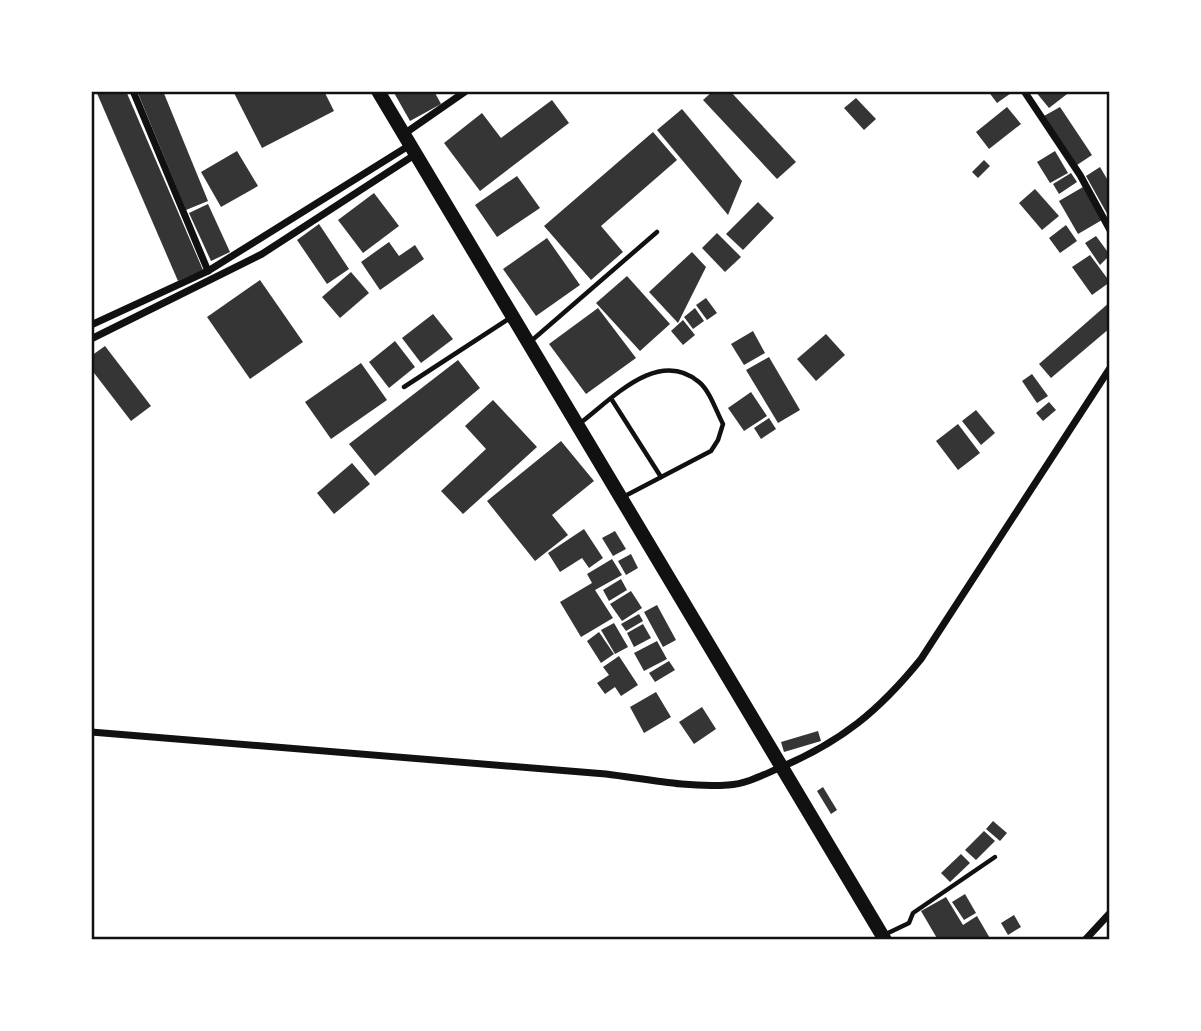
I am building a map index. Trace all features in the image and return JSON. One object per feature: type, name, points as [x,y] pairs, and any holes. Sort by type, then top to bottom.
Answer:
[{"type":"main road","points":[[378,91],[884,938]]},
{"type":"street","points":[[133,91],[211,269],[219,275]]},
{"type":"street","points":[[91,339],[262,254],[411,144],[466,91]]},
{"type":"street","points":[[1024,91],[1080,175],[1110,230]]},
{"type":"street","points":[[91,325],[211,269],[411,144]]},
{"type":"street","points":[[91,732],[606,774],[687,784],[729,785],[750,781],[824,748],[862,723],[892,695],[921,659],[1110,368]]},
{"type":"street","points":[[1085,940],[1110,913]]},
{"type":"lane","points":[[529,343],[657,232]]},
{"type":"lane","points":[[404,387],[513,315]]},
{"type":"lane","points":[[578,424],[641,379],[666,368],[682,371],[701,383],[723,424],[711,451],[622,498]]},
{"type":"lane","points":[[612,400],[661,477]]},
{"type":"lane","points":[[884,938],[909,923],[913,913],[995,857]]},
{"type":"building","points":[[96,91],[126,91],[203,270],[178,281]]},
{"type":"building","points":[[137,91],[163,91],[208,201],[186,210]]},
{"type":"building","points":[[233,91],[324,91],[334,111],[262,148]]},
{"type":"building","points":[[393,91],[434,91],[441,104],[410,121]]},
{"type":"building","points":[[713,91],[730,91],[796,162],[777,179],[703,100]]},
{"type":"building","points":[[988,91],[1014,91],[997,103]]},
{"type":"building","points":[[1035,91],[1071,91],[1049,108]]},
{"type":"building","points":[[856,98],[876,119],[864,130],[844,108]]},
{"type":"building","points":[[552,100],[569,123],[480,191],[444,143],[482,113],[501,138]]},
{"type":"building","points":[[1007,107],[1021,124],[989,149],[976,132]]},
{"type":"building","points":[[1060,107],[1092,155],[1077,165],[1044,116]]},
{"type":"building","points":[[682,109],[742,181],[728,215],[657,130]]},
{"type":"building","points":[[653,132],[677,160],[601,226],[623,252],[591,280],[544,226]]},
{"type":"building","points":[[237,151],[258,186],[221,207],[201,172]]},
{"type":"building","points":[[1055,151],[1068,173],[1050,183],[1037,162]]},
{"type":"building","points":[[984,160],[990,166],[978,178],[972,172]]},
{"type":"building","points":[[1100,167],[1110,184],[1110,219],[1086,176]]},
{"type":"building","points":[[1071,173],[1077,182],[1059,194],[1053,184]]},
{"type":"building","points":[[517,176],[540,208],[497,237],[475,205]]},
{"type":"building","points":[[1083,187],[1102,220],[1078,234],[1059,201]]},
{"type":"building","points":[[1035,189],[1059,216],[1042,230],[1019,203]]},
{"type":"building","points":[[374,193],[399,226],[363,253],[338,220]]},
{"type":"building","points":[[758,202],[774,218],[743,250],[726,234]]},
{"type":"building","points":[[208,204],[230,252],[211,261],[189,213]]},
{"type":"building","points":[[319,224],[349,269],[327,284],[297,240]]},
{"type":"building","points":[[1066,225],[1077,241],[1060,253],[1049,238]]},
{"type":"building","points":[[717,233],[741,257],[725,272],[702,248]]},
{"type":"building","points":[[1096,236],[1110,255],[1100,265],[1085,243]]},
{"type":"building","points":[[547,238],[580,285],[536,316],[503,269]]},
{"type":"building","points":[[389,242],[399,256],[415,245],[424,259],[380,290],[361,262]]},
{"type":"building","points":[[692,252],[706,267],[678,323],[649,292]]},
{"type":"building","points":[[1090,255],[1110,282],[1092,295],[1072,267]]},
{"type":"building","points":[[351,272],[369,293],[340,318],[322,297]]},
{"type":"building","points":[[627,276],[670,324],[640,351],[596,303]]},
{"type":"building","points":[[260,280],[303,342],[250,379],[207,317]]},
{"type":"building","points":[[706,298],[717,313],[707,320],[696,305]]},
{"type":"building","points":[[1110,302],[1110,328],[1051,378],[1039,364]]},
{"type":"building","points":[[598,308],[636,358],[586,394],[549,344]]},
{"type":"building","points":[[695,308],[704,321],[693,329],[684,317]]},
{"type":"building","points":[[433,314],[453,339],[421,363],[402,338]]},
{"type":"building","points":[[683,320],[695,335],[683,345],[671,331]]},
{"type":"building","points":[[753,331],[765,353],[744,365],[731,344]]},
{"type":"building","points":[[826,334],[845,355],[816,381],[797,359]]},
{"type":"building","points":[[395,341],[415,367],[389,388],[369,362]]},
{"type":"building","points":[[105,346],[151,406],[131,421],[91,369],[91,356]]},
{"type":"building","points":[[769,357],[800,410],[778,423],[746,370]]},
{"type":"building","points":[[458,360],[480,388],[375,476],[349,444]]},
{"type":"building","points":[[361,363],[387,400],[331,439],[305,402]]},
{"type":"building","points":[[1032,374],[1048,396],[1037,403],[1022,381]]},
{"type":"building","points":[[751,392],[767,416],[744,431],[728,408]]},
{"type":"building","points":[[493,400],[537,447],[463,514],[441,491],[486,449],[465,426]]},
{"type":"building","points":[[1049,402],[1056,410],[1043,421],[1036,413]]},
{"type":"building","points":[[976,410],[995,433],[981,445],[962,421]]},
{"type":"building","points":[[769,418],[776,429],[761,439],[754,428]]},
{"type":"building","points":[[958,424],[980,453],[958,470],[936,441]]},
{"type":"building","points":[[561,441],[594,481],[552,515],[568,535],[535,561],[487,501]]},
{"type":"building","points":[[352,463],[370,484],[334,514],[317,493]]},
{"type":"building","points":[[584,529],[603,558],[589,568],[582,558],[560,572],[548,553]]},
{"type":"building","points":[[615,531],[626,549],[613,556],[602,538]]},
{"type":"building","points":[[631,554],[638,568],[626,575],[618,561]]},
{"type":"building","points":[[612,559],[622,575],[595,590],[613,618],[581,637],[560,602],[592,583],[587,574]]},
{"type":"building","points":[[621,579],[627,590],[609,601],[603,590]]},
{"type":"building","points":[[631,591],[642,608],[622,621],[610,604]]},
{"type":"building","points":[[657,605],[676,640],[663,647],[644,612]]},
{"type":"building","points":[[639,614],[643,621],[626,631],[621,624]]},
{"type":"building","points":[[614,623],[628,647],[615,654],[601,630]]},
{"type":"building","points":[[643,624],[651,638],[634,647],[627,633]]},
{"type":"building","points":[[599,632],[614,654],[601,663],[587,641]]},
{"type":"building","points":[[657,641],[667,659],[644,671],[634,653]]},
{"type":"building","points":[[619,656],[638,685],[621,696],[615,687],[605,694],[597,683],[609,675],[603,667]]},
{"type":"building","points":[[669,661],[675,670],[655,682],[649,673]]},
{"type":"building","points":[[656,692],[671,717],[644,733],[630,707]]},
{"type":"building","points":[[702,707],[716,729],[694,744],[679,722]]},
{"type":"building","points":[[818,731],[821,741],[784,752],[781,742]]},
{"type":"building","points":[[823,787],[837,810],[831,814],[817,791]]},
{"type":"building","points":[[993,821],[1007,833],[1000,841],[986,829]]},
{"type":"building","points":[[984,831],[995,841],[976,860],[965,850]]},
{"type":"building","points":[[961,854],[970,863],[950,882],[941,873]]},
{"type":"building","points":[[965,894],[976,913],[964,920],[952,902]]},
{"type":"building","points":[[946,897],[963,925],[977,916],[991,940],[938,940],[921,911]]},
{"type":"building","points":[[1014,915],[1021,927],[1008,935],[1001,923]]}]
